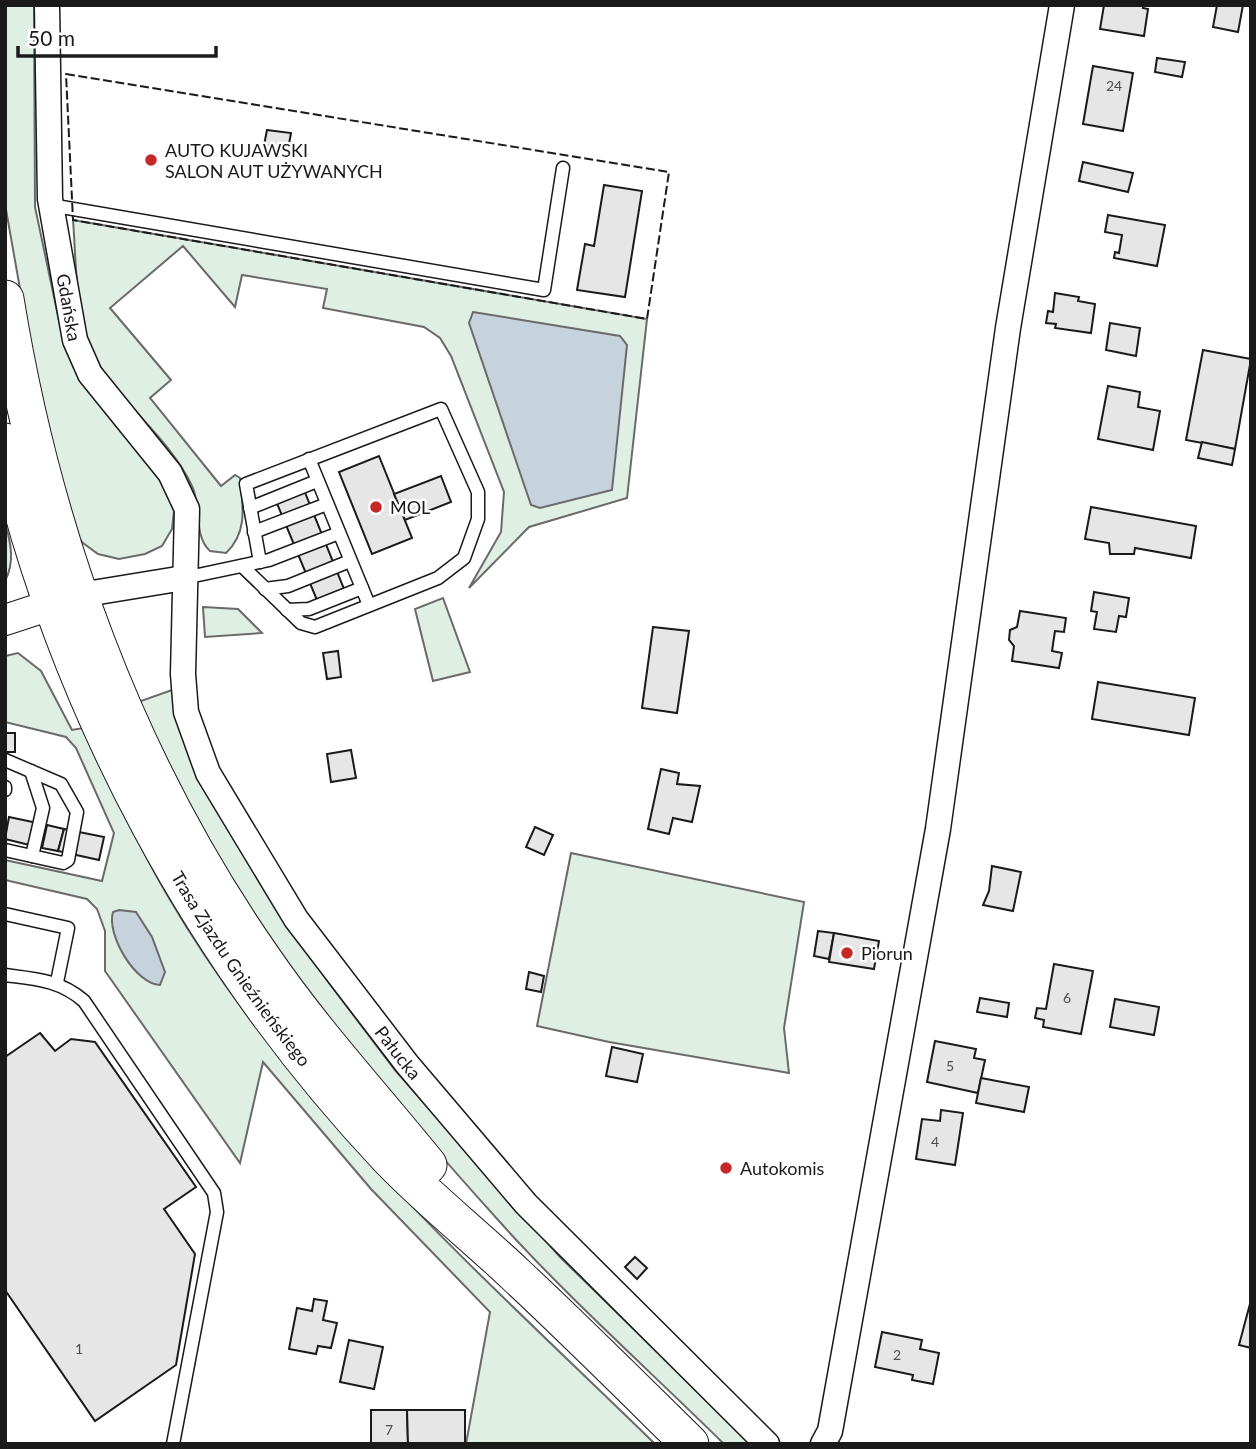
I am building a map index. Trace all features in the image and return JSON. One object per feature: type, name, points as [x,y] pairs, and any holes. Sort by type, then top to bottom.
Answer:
[{"type":"main road","points":[[5,299],[36,448],[57,528],[66,600]]},
{"type":"main road","points":[[5,442],[66,600]]},
{"type":"main road","name":"Trasa Zjazdu Gnieźnieńskiego","points":[[66,600],[125,779],[159,843],[230,960],[318,1077],[390,1159],[517,1275],[690,1444]]},
{"type":"street","name":"Gdańska","points":[[47,5],[50,205],[75,340],[90,374],[170,473],[181,491],[187,509],[184,578]]},
{"type":"street","points":[[823,1444],[830,1431],[838,1390],[938,829],[1008,328],[1062,5]]},
{"type":"street","points":[[5,620],[66,600],[184,578]]},
{"type":"street","name":"Pałucka","points":[[184,578],[183,674],[186,712],[194,738],[223,801],[296,919],[407,1064],[526,1204],[766,1444]]},
{"type":"lane","points":[[50,205],[544,290],[563,168]]},
{"type":"lane","points":[[242,566],[301,623],[315,627],[438,578],[464,558],[478,519],[478,492],[441,409],[246,484],[260,562]]},
{"type":"lane","points":[[309,459],[369,606]]},
{"type":"lane","points":[[250,508],[317,481]]},
{"type":"lane","points":[[254,532],[327,504]]},
{"type":"lane","points":[[184,578],[260,562],[339,533]]},
{"type":"lane","points":[[265,589],[288,586],[350,561]]},
{"type":"lane","points":[[287,610],[309,609],[362,588]]},
{"type":"lane","points":[[5,760],[61,784],[77,812],[68,860],[63,863],[5,850]]},
{"type":"lane","points":[[31,771],[43,808],[32,856]]},
{"type":"lane","points":[[5,914],[68,929],[57,982]]},
{"type":"lane","points":[[5,976],[57,982],[84,1001],[215,1193],[217,1212],[173,1444]]},
{"type":"green space","points":[[5,5],[34,5],[35,207],[62,335],[75,369],[165,487],[174,511],[172,529],[162,546],[145,554],[119,559],[98,554],[83,543],[72,529],[48,447],[5,204]]},
{"type":"green space","points":[[73,220],[647,319],[627,498],[529,527],[469,588],[501,532],[504,492],[451,356],[440,338],[424,327],[323,308],[327,289],[242,275],[235,307],[183,246],[110,308],[171,380],[150,398],[221,486],[235,475],[240,478],[242,518],[238,536],[226,553],[210,551],[201,537],[195,494],[184,470],[114,386],[94,355],[82,318]]},
{"type":"green space","points":[[5,523],[11,552],[5,581]]},
{"type":"green space","points":[[443,598],[470,672],[433,681],[415,609]]},
{"type":"green space","points":[[203,607],[238,609],[262,633],[205,637]]},
{"type":"green space","points":[[18,653],[41,671],[72,730],[83,728],[166,893],[215,971],[270,1045],[391,1185],[655,1444],[466,1444],[490,1312],[371,1189],[263,1062],[240,1163],[105,971],[105,931],[97,909],[87,899],[5,880],[5,860],[102,881],[114,833],[76,748],[66,737],[5,722],[5,656]]},
{"type":"green space","points":[[172,690],[280,911],[329,983],[395,1070],[560,1257],[751,1444],[724,1444],[553,1278],[423,1135],[349,1046],[248,906],[186,800],[138,702]]},
{"type":"green space","points":[[571,853],[804,902],[784,1028],[789,1073],[609,1042],[537,1026]]},
{"type":"shaded area","points":[[473,312],[620,336],[627,345],[612,490],[540,508],[531,505],[469,323]]},
{"type":"shaded area","points":[[113,912],[136,912],[152,937],[165,972],[160,985],[141,976],[124,956],[118,945],[112,921]]},
{"type":"building","points":[[1104,5],[1144,5],[1143,8],[1148,9],[1144,36],[1100,29]]},
{"type":"building","points":[[1217,5],[1243,5],[1238,32],[1213,27]]},
{"type":"building","points":[[1157,58],[1185,62],[1182,77],[1155,72]]},
{"type":"building","points":[[1093,66],[1133,73],[1123,131],[1083,124]]},
{"type":"building","points":[[267,130],[291,133],[288,149],[264,145]]},
{"type":"building","points":[[1083,162],[1133,173],[1128,192],[1079,181]]},
{"type":"building","points":[[604,185],[642,191],[625,297],[577,290],[585,244],[594,246]]},
{"type":"building","points":[[1108,215],[1165,225],[1157,266],[1114,258],[1115,252],[1119,253],[1122,235],[1105,232]]},
{"type":"building","points":[[1055,293],[1079,297],[1078,301],[1095,304],[1091,333],[1055,328],[1056,324],[1046,323],[1048,311],[1053,312]]},
{"type":"building","points":[[1110,323],[1140,328],[1136,356],[1106,350]]},
{"type":"building","points":[[1203,350],[1251,359],[1235,449],[1186,440]]},
{"type":"building","points":[[1108,386],[1140,392],[1138,407],[1160,411],[1153,450],[1098,439]]},
{"type":"building","points":[[1202,442],[1235,449],[1232,465],[1198,458]]},
{"type":"building","name":"MOL","points":[[379,456],[412,538],[372,554],[339,472]]},
{"type":"building","points":[[441,476],[451,502],[405,520],[394,494]]},
{"type":"building","points":[[304,490],[346,594],[319,605],[276,501]]},
{"type":"building","points":[[1091,507],[1196,526],[1191,558],[1135,548],[1134,554],[1110,554],[1109,543],[1085,539]]},
{"type":"building","points":[[1094,592],[1129,598],[1126,617],[1119,616],[1116,632],[1094,629],[1097,612],[1091,611]]},
{"type":"building","points":[[1020,611],[1066,618],[1064,632],[1055,631],[1052,651],[1062,653],[1059,668],[1012,661],[1014,646],[1009,640],[1010,630],[1017,627]]},
{"type":"building","points":[[653,627],[689,631],[677,713],[642,708]]},
{"type":"building","points":[[338,651],[341,677],[327,679],[323,653]]},
{"type":"building","points":[[1098,682],[1195,698],[1189,735],[1092,719]]},
{"type":"building","points":[[5,733],[15,733],[15,752],[5,752]]},
{"type":"building","points":[[351,750],[356,778],[331,782],[327,754]]},
{"type":"building","points":[[661,769],[679,773],[677,784],[700,786],[692,822],[673,818],[669,834],[648,829]]},
{"type":"building","points":[[9,817],[47,825],[42,848],[5,839]]},
{"type":"building","points":[[47,825],[64,829],[58,851],[42,848]]},
{"type":"building","points":[[535,827],[553,835],[544,855],[526,847]]},
{"type":"building","points":[[64,829],[104,837],[99,860],[58,851]]},
{"type":"building","points":[[992,866],[1021,872],[1013,911],[983,905],[989,891]]},
{"type":"building","points":[[818,931],[834,933],[829,959],[814,956]]},
{"type":"building","points":[[834,933],[879,941],[874,969],[829,962]]},
{"type":"building","points":[[1054,964],[1093,971],[1081,1034],[1043,1027],[1044,1020],[1035,1018],[1037,1008],[1046,1009]]},
{"type":"building","points":[[529,972],[544,976],[541,992],[526,989]]},
{"type":"building","points":[[980,998],[1009,1003],[1007,1017],[977,1012]]},
{"type":"building","points":[[1115,999],[1159,1007],[1154,1035],[1110,1027]]},
{"type":"building","points":[[40,1033],[55,1051],[71,1039],[95,1042],[196,1187],[164,1209],[195,1254],[176,1365],[95,1421],[5,1290],[5,1057]]},
{"type":"building","points":[[935,1041],[976,1049],[974,1058],[985,1060],[978,1093],[927,1082]]},
{"type":"building","points":[[612,1047],[643,1054],[637,1082],[606,1076]]},
{"type":"building","points":[[981,1078],[1029,1087],[1024,1112],[976,1103]]},
{"type":"building","points":[[941,1110],[963,1113],[955,1165],[916,1159],[922,1119],[940,1121]]},
{"type":"building","points":[[635,1257],[647,1268],[637,1279],[625,1267]]},
{"type":"building","points":[[314,1299],[327,1301],[323,1320],[337,1323],[331,1348],[318,1346],[316,1354],[289,1349],[297,1308],[312,1311]]},
{"type":"building","points":[[1251,1300],[1251,1348],[1239,1345]]},
{"type":"building","points":[[882,1332],[922,1340],[920,1349],[939,1353],[933,1384],[912,1380],[913,1375],[875,1367]]},
{"type":"building","points":[[349,1340],[383,1347],[374,1389],[340,1382]]},
{"type":"building","points":[[371,1410],[407,1410],[408,1444],[371,1444]]},
{"type":"building","points":[[407,1410],[465,1410],[465,1444],[408,1444]]},
{"type":"fence","points":[[66,74],[669,172],[647,319],[73,220],[66,74]]},
{"type":"place","name":"AUTO KUJAWSKI SALON AUT UŻYWANYCH","points":[[151,160]]},
{"type":"place","name":"MOL","points":[[376,507]]},
{"type":"place","name":"Piorun","points":[[847,953]]},
{"type":"place","name":"Autokomis","points":[[726,1168]]}]
